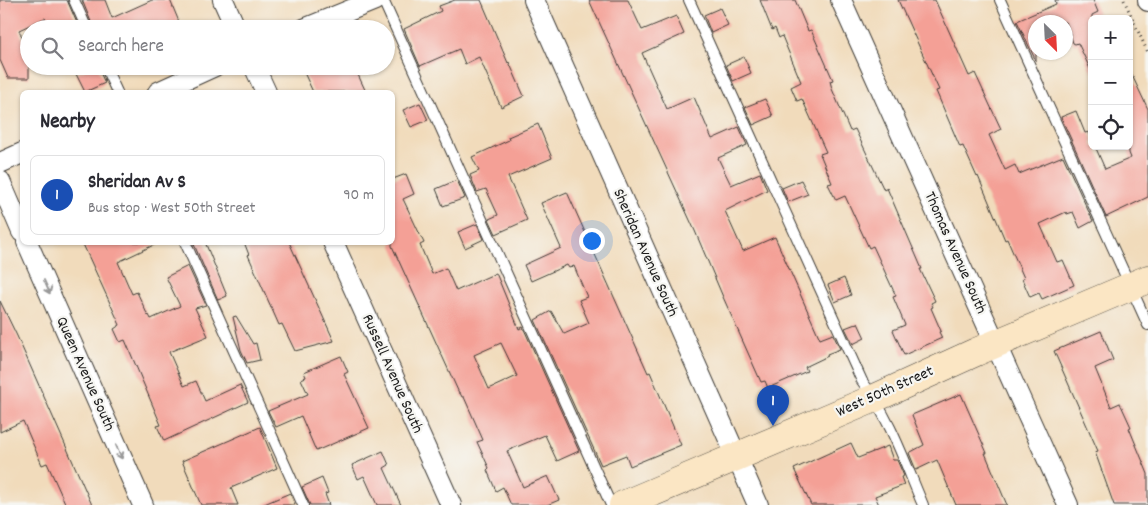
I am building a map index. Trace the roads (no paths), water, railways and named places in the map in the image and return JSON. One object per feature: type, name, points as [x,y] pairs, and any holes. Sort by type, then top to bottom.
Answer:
[{"type":"main road","name":"West 50th Street","points":[[622,505],[875,398],[1139,282]]},
{"type":"street","points":[[223,0],[232,20]]},
{"type":"street","points":[[326,20],[374,0]]},
{"type":"street","name":"Sheridan Avenue South","points":[[534,0],[758,505]]},
{"type":"street","name":"Thomas Avenue South","points":[[841,0],[1068,505]]},
{"type":"street","points":[[162,90],[195,75]]},
{"type":"street","points":[[258,75],[265,90]]},
{"type":"street","points":[[0,163],[20,154]]},
{"type":"street","points":[[0,180],[20,227]]},
{"type":"street","name":"Queen Avenue South","points":[[28,245],[143,505]]},
{"type":"street","name":"Russell Avenue South","points":[[334,245],[451,505]]},
{"type":"lane","points":[[74,0],[83,20]]},
{"type":"lane","points":[[383,0],[392,20]]},
{"type":"lane","points":[[689,0],[862,381],[875,398],[886,418],[923,505]]},
{"type":"lane","points":[[1000,0],[1139,282],[1148,325]]},
{"type":"lane","points":[[395,27],[611,505]]},
{"type":"lane","points":[[109,75],[116,90]]},
{"type":"lane","points":[[186,245],[303,505]]},
{"type":"place","name":"Sheridan Av S","points":[[773,426]]}]
